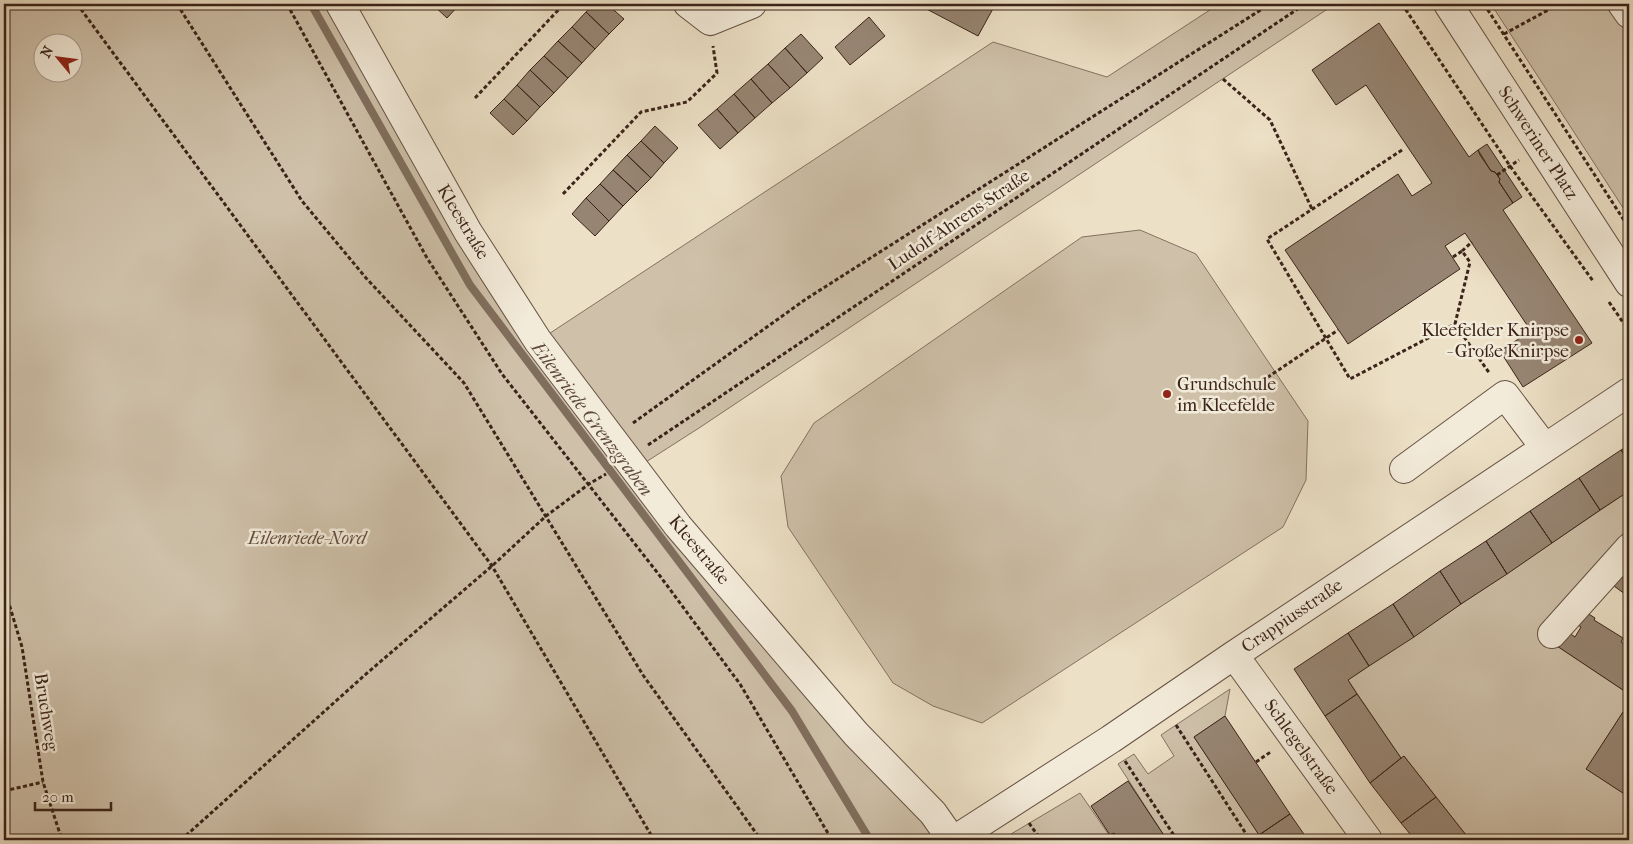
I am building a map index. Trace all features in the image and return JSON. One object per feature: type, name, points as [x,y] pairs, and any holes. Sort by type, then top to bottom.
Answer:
[{"type":"street","name":"Kleestraße","points":[[340,4],[468,232],[538,341],[678,526],[856,734],[934,813],[953,840]]},
{"type":"street","points":[[688,4],[710,21],[752,4]]},
{"type":"street","name":"Schweriner Platz","points":[[1448,4],[1629,283]]},
{"type":"street","points":[[1622,4],[1629,14]]},
{"type":"street","name":"Crappiusstraße","points":[[953,840],[1163,705],[1234,655],[1629,392]]},
{"type":"street","points":[[1404,469],[1504,394],[1545,448]]},
{"type":"street","points":[[1552,634],[1629,548]]},
{"type":"street","name":"Schlegelstraße","points":[[1234,655],[1368,840]]},
{"type":"path","points":[[77,4],[492,566],[654,840]]},
{"type":"path","points":[[177,4],[302,201],[366,278],[464,383],[643,675],[762,840]]},
{"type":"path","points":[[287,4],[427,258],[502,374],[589,484],[740,684],[832,840]]},
{"type":"path","points":[[475,98],[564,4]]},
{"type":"path","name":"Ludolf-Ahrens-Straße","points":[[620,448],[806,299],[1270,4]]},
{"type":"path","name":"Ludolf-Ahrens-Straße","points":[[620,448],[1305,4]]},
{"type":"path","points":[[1402,4],[1510,166],[1595,284]]},
{"type":"path","points":[[1484,4],[1629,228]]},
{"type":"path","points":[[1504,34],[1550,9],[1555,4]]},
{"type":"path","points":[[563,194],[641,112],[687,102],[717,73],[710,21]]},
{"type":"path","points":[[1223,79],[1270,120],[1312,209]]},
{"type":"path","points":[[1402,150],[1267,239],[1350,379],[1455,324]]},
{"type":"path","points":[[1453,257],[1472,242]]},
{"type":"path","points":[[1462,251],[1470,262],[1455,324],[1504,394]]},
{"type":"path","points":[[1607,299],[1629,331]]},
{"type":"path","points":[[1262,381],[1338,330]]},
{"type":"path","points":[[181,840],[366,674],[492,566],[546,516],[589,484],[601,478]]},
{"type":"path","name":"Bruchweg","points":[[4,588],[22,647],[43,782],[62,840]]},
{"type":"path","points":[[1163,705],[1250,840]]},
{"type":"path","points":[[1111,739],[1177,840]]},
{"type":"path","points":[[4,792],[43,782]]},
{"type":"green space","name":"Eilenriede-Nord","points":[[4,4],[340,4],[538,341],[993,42],[1107,77],[1219,4],[1335,4],[635,469],[952,840],[4,840]]},
{"type":"green space","points":[[1491,4],[1615,4],[1629,25],[1629,217]]},
{"type":"green space","points":[[1140,230],[1196,254],[1308,421],[1306,480],[1283,527],[982,723],[933,706],[893,683],[788,527],[781,476],[814,423],[1082,237]]},
{"type":"green space","points":[[1629,491],[1629,527],[1538,629],[1557,646],[1629,694],[1629,716],[1623,712],[1587,769],[1629,797],[1629,840],[1470,840],[1404,756],[1401,758],[1348,680]]},
{"type":"green space","points":[[1230,689],[1225,716],[1194,737],[1263,840],[1167,840],[1118,764],[1134,754],[1148,774],[1174,756],[1161,735]]},
{"type":"green space","points":[[1080,793],[1109,835],[1114,833],[1119,840],[1001,840]]},
{"type":"building","points":[[432,4],[460,4],[447,18]]},
{"type":"building","points":[[594,4],[607,4],[624,19],[609,34],[586,12]]},
{"type":"building","points":[[917,4],[992,4],[995,5],[978,36]]},
{"type":"building","points":[[586,12],[609,34],[595,49],[572,27]]},
{"type":"building","points":[[869,17],[885,36],[850,65],[835,47]]},
{"type":"building","points":[[1379,23],[1469,157],[1478,150],[1491,171],[1495,172],[1500,179],[1499,182],[1513,203],[1503,210],[1592,343],[1523,387],[1500,351],[1531,331],[1465,233],[1445,246],[1460,269],[1348,344],[1285,250],[1398,174],[1412,196],[1432,183],[1366,85],[1336,105],[1312,70]]},
{"type":"building","points":[[572,27],[595,49],[582,63],[558,41]]},
{"type":"building","points":[[801,34],[823,58],[807,73],[785,48]]},
{"type":"building","points":[[558,41],[582,63],[568,78],[544,56]]},
{"type":"building","points":[[785,48],[807,73],[790,88],[768,64]]},
{"type":"building","points":[[544,56],[568,78],[554,93],[530,70]]},
{"type":"building","points":[[768,64],[790,88],[772,103],[751,79]]},
{"type":"building","points":[[530,70],[554,93],[540,107],[517,85]]},
{"type":"building","points":[[751,79],[772,103],[755,118],[734,94]]},
{"type":"building","points":[[517,85],[540,107],[527,121],[504,99]]},
{"type":"building","points":[[734,94],[755,118],[738,133],[717,109]]},
{"type":"building","points":[[504,99],[527,121],[513,135],[490,113]]},
{"type":"building","points":[[717,109],[738,133],[720,149],[698,125]]},
{"type":"building","points":[[655,126],[678,148],[664,163],[641,141]]},
{"type":"building","points":[[641,141],[664,163],[651,178],[627,155]]},
{"type":"building","points":[[1487,144],[1522,197],[1513,203],[1499,182],[1500,179],[1495,172],[1491,171],[1480,155],[1478,150]]},
{"type":"building","points":[[627,155],[651,178],[637,192],[613,170]]},
{"type":"building","points":[[613,170],[637,192],[623,206],[600,184]]},
{"type":"building","points":[[600,184],[623,206],[609,221],[586,198]]},
{"type":"building","points":[[586,198],[609,221],[595,236],[572,214]]},
{"type":"building","points":[[1629,445],[1629,462],[1621,450]]},
{"type":"building","points":[[1621,450],[1629,462],[1629,491],[1600,510],[1579,478]]},
{"type":"building","points":[[1579,478],[1600,510],[1552,543],[1530,511]]},
{"type":"building","points":[[1530,511],[1552,543],[1507,574],[1486,541]]},
{"type":"building","points":[[1486,541],[1507,574],[1461,604],[1440,571]]},
{"type":"building","points":[[1629,567],[1629,597],[1614,586]]},
{"type":"building","points":[[1440,571],[1461,604],[1414,637],[1393,604]]},
{"type":"building","points":[[1393,604],[1414,637],[1369,666],[1348,633]]},
{"type":"building","points":[[1584,611],[1595,618],[1594,620],[1623,638],[1621,642],[1629,648],[1629,694],[1557,646],[1568,632],[1575,637],[1581,627],[1575,623]]},
{"type":"building","points":[[1348,633],[1369,666],[1348,680],[1357,694],[1325,716],[1294,669]]},
{"type":"building","points":[[1357,694],[1401,758],[1370,783],[1325,716]]},
{"type":"building","points":[[1623,712],[1629,716],[1629,797],[1586,769]]},
{"type":"building","points":[[1225,716],[1290,814],[1259,835],[1194,737]]},
{"type":"building","points":[[1404,756],[1436,797],[1401,823],[1370,783]]},
{"type":"building","points":[[1128,781],[1167,840],[1119,840],[1114,833],[1110,835],[1091,806]]},
{"type":"building","points":[[1436,797],[1470,840],[1415,840],[1401,823]]},
{"type":"building","points":[[1290,814],[1308,840],[1263,840],[1259,835]]},
{"type":"waterway","name":"Eilenriede Grenzgraben","points":[[311,4],[470,285],[792,711],[870,840]]},
{"type":"place","name":"Kleefelder Knirpse - Große Knirpse","points":[[1579,340]]},
{"type":"place","name":"Grundschule im Kleefelde","points":[[1167,394]]}]
